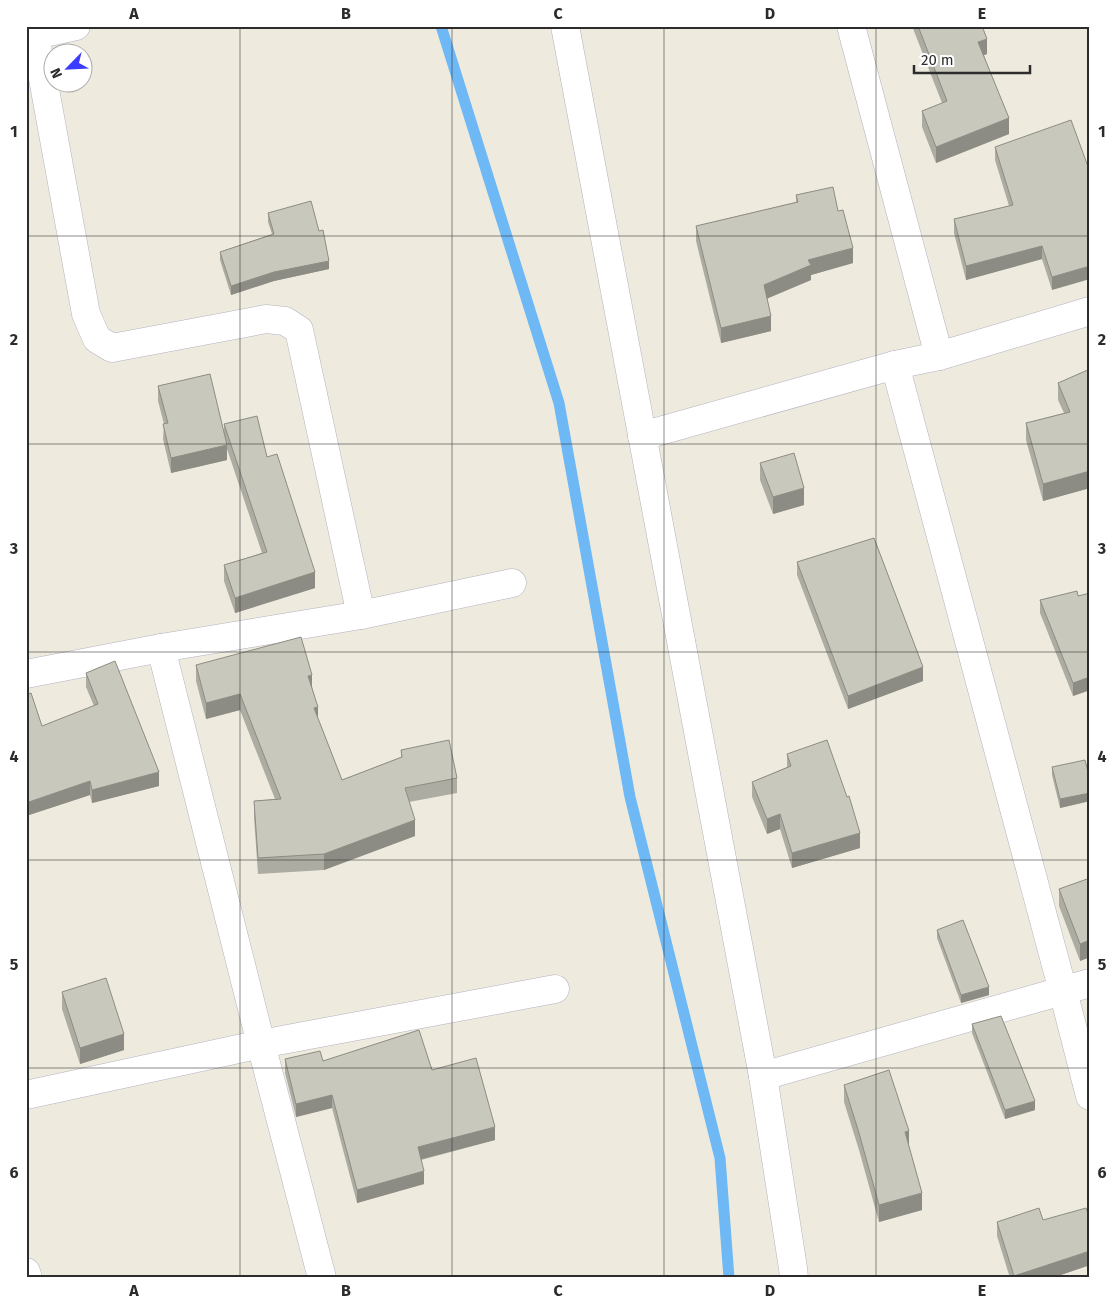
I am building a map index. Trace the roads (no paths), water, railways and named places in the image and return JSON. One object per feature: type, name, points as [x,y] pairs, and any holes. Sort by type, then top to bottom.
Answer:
[{"type":"street","points":[[76,26],[30,36],[86,314],[97,339],[112,348],[266,319],[285,321],[299,330],[361,615]]},
{"type":"street","points":[[565,26],[763,1076],[794,1278]]},
{"type":"street","points":[[851,26],[939,356]]},
{"type":"street","points":[[642,436],[895,365],[939,356],[1090,311]]},
{"type":"street","points":[[895,365],[1064,991],[1090,1096]]},
{"type":"street","points":[[26,674],[161,648],[361,615],[512,583]]},
{"type":"street","points":[[161,648],[260,1044],[322,1278]]},
{"type":"street","points":[[763,1076],[1090,983]]},
{"type":"street","points":[[26,1095],[260,1044],[555,989]]},
{"type":"street","points":[[26,1272],[28,1278]]},
{"type":"waterway","points":[[441,26],[559,403],[630,797],[720,1158],[729,1278]]}]
